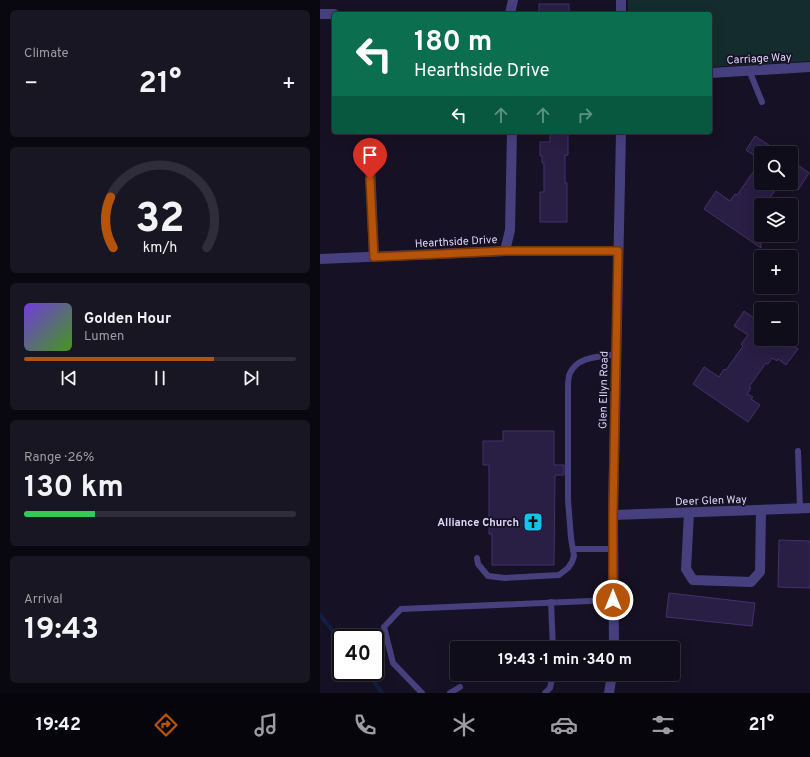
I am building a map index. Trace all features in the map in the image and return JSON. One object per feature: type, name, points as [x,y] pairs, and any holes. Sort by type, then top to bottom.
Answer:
[{"type":"street","points":[[510,12],[513,0]]},
{"type":"street","points":[[621,0],[621,12]]},
{"type":"street","points":[[320,14],[332,14]]},
{"type":"street","name":"Carriage Way","points":[[712,74],[749,70],[810,67]]},
{"type":"street","points":[[505,251],[510,230],[512,134]]},
{"type":"street","name":"Glen Ellyn Road","points":[[614,641],[613,515],[621,134]]},
{"type":"street","points":[[370,164],[374,257]]},
{"type":"street","name":"Hearthside Drive","points":[[320,258],[505,251],[618,251]]},
{"type":"street","name":"Deer Glen Way","points":[[613,515],[805,509]]},
{"type":"street","points":[[689,513],[686,569],[693,580],[751,582],[760,572],[761,510]]},
{"type":"street","points":[[609,693],[611,681]]},
{"type":"lane","points":[[749,70],[762,102]]},
{"type":"lane","points":[[477,558],[478,564],[488,576],[505,578],[559,575],[568,568],[574,556],[568,500],[568,389],[570,373],[577,364],[587,358],[616,354]]},
{"type":"lane","points":[[798,451],[805,509]]},
{"type":"lane","points":[[574,549],[613,549]]},
{"type":"lane","points":[[422,693],[393,663],[384,627],[400,609],[613,600]]},
{"type":"lane","points":[[551,602],[553,641]]},
{"type":"lane","points":[[545,693],[550,688],[552,681]]},
{"type":"lane","points":[[450,693],[460,687]]},
{"type":"green space","points":[[628,0],[810,0],[810,61],[712,67],[712,12],[628,12]]},
{"type":"building","points":[[539,4],[569,4],[569,12],[539,12]]},
{"type":"building","points":[[550,134],[568,134],[568,155],[565,155],[567,222],[540,222],[540,192],[544,192],[544,163],[542,163],[542,156],[540,156],[540,142],[550,142]]},
{"type":"building","points":[[755,136],[770,146],[754,146],[754,155],[746,150]]},
{"type":"building","points":[[798,165],[809,173],[798,190]]},
{"type":"building","points":[[754,171],[754,190],[775,190],[770,198],[754,198],[754,242],[761,242],[761,248],[704,209],[716,191],[730,201],[735,194],[737,195]]},
{"type":"building","points":[[744,311],[754,318],[754,346],[794,346],[798,349],[786,365],[778,359],[777,361],[772,358],[768,364],[766,363],[749,387],[751,388],[747,394],[753,397],[751,399],[760,405],[748,422],[693,384],[704,367],[719,377],[724,369],[726,370],[743,346],[741,344],[748,335],[734,326]]},
{"type":"building","points":[[503,431],[554,431],[554,465],[564,465],[564,475],[555,475],[554,565],[492,565],[492,534],[489,534],[489,465],[483,465],[483,441],[503,441]]},
{"type":"building","points":[[779,540],[810,541],[810,588],[778,587]]},
{"type":"building","points":[[669,593],[755,603],[752,626],[666,617]]},
{"type":"waterway","points":[[320,615],[332,630]]},
{"type":"waterway","points":[[373,681],[382,693]]},
{"type":"place","name":"Alliance Church","points":[[533,522]]},
{"type":"route","points":[[370,179],[374,257],[505,251],[618,251],[613,515],[613,600]]}]
